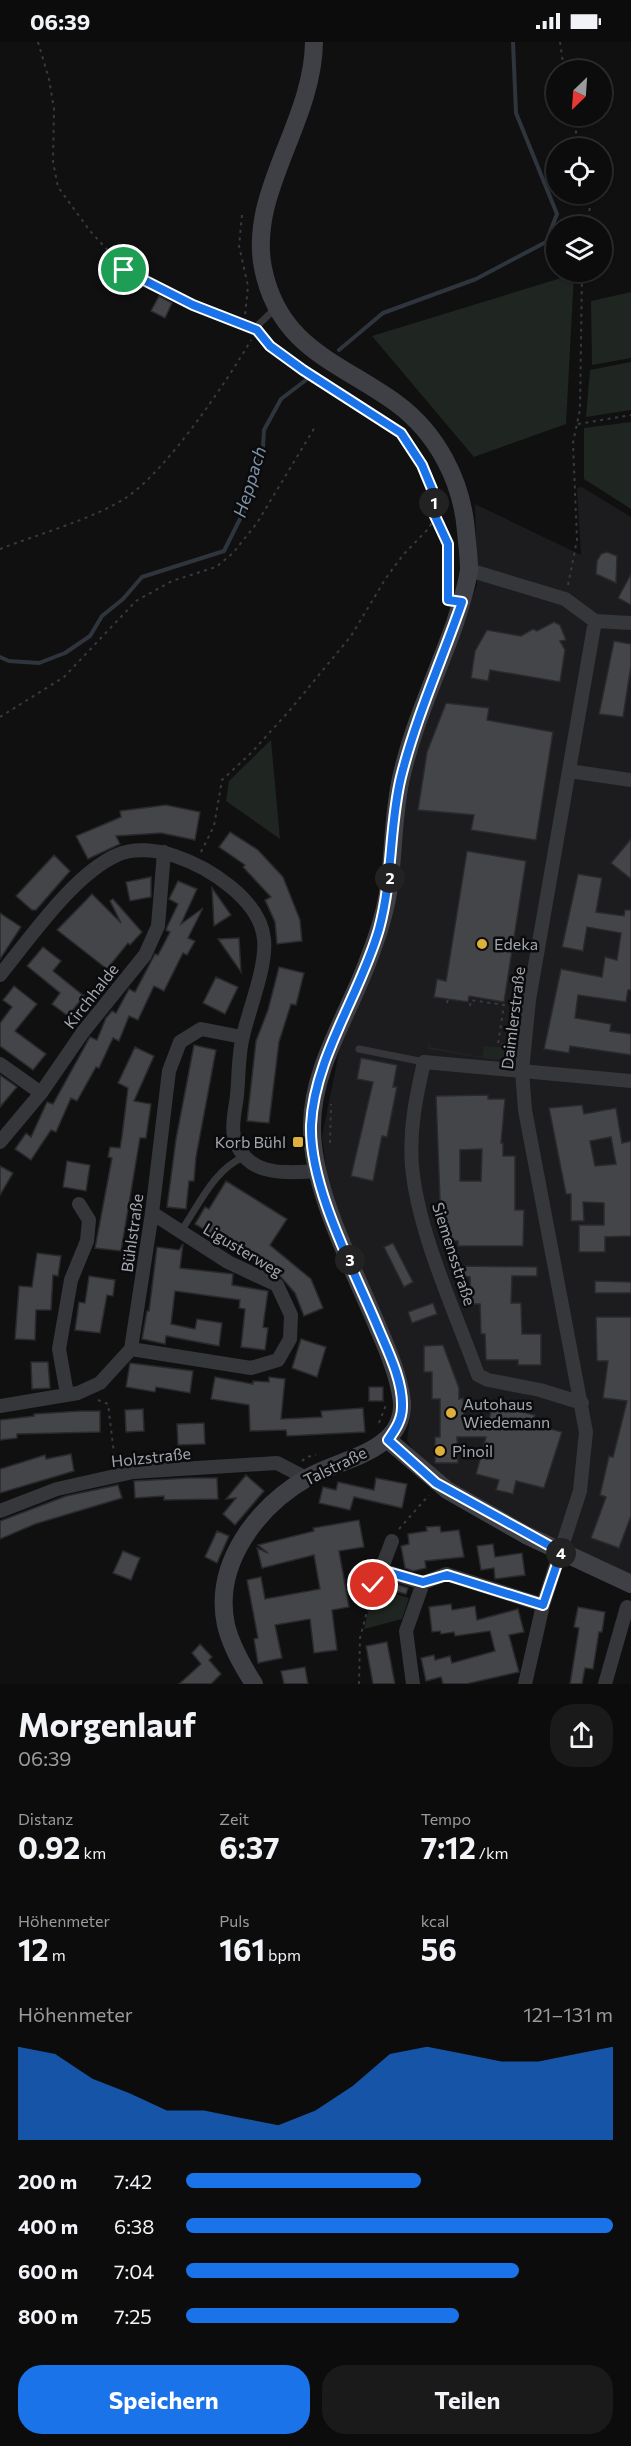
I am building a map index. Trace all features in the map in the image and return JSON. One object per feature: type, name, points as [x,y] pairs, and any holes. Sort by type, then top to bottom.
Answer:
[{"type":"street","points":[[314,42],[308,92],[271,189],[260,233],[262,264],[276,308],[292,331],[311,349],[402,408],[440,449],[454,477],[463,509],[469,570],[462,602],[444,655],[415,725],[400,780],[388,892],[379,930],[318,1086],[311,1125],[317,1171],[337,1228],[391,1359],[402,1406],[396,1428],[383,1432],[436,1483],[561,1552],[631,1584]]},
{"type":"street","points":[[469,570],[521,582],[565,599],[595,621],[631,623]]},
{"type":"street","name":"Daimlerstraße","points":[[525,1684],[543,1605],[580,1491],[586,1432],[525,1110],[522,1071],[525,999],[595,621]]},
{"type":"street","points":[[569,771],[631,780]]},
{"type":"street","points":[[0,974],[74,887],[95,868],[118,854],[142,850],[164,852],[196,863],[225,881],[254,911],[264,938],[254,1000],[242,1037],[234,1135],[244,1157],[266,1171],[317,1171]]},
{"type":"street","name":"Kirchhalde","points":[[0,1142],[41,1093],[88,1024],[144,955],[158,926],[164,852]]},
{"type":"street","name":"Bühlstraße","points":[[131,1349],[152,1213],[169,1071],[180,1042],[201,1029],[242,1037]]},
{"type":"street","points":[[424,1062],[631,1081]]},
{"type":"street","name":"Siemensstraße","points":[[424,1062],[413,1112],[412,1166],[422,1221],[478,1375],[488,1380],[540,1390],[582,1403]]},
{"type":"street","points":[[0,1064],[41,1093]]},
{"type":"street","points":[[67,1394],[59,1349],[71,1280],[87,1241],[89,1220],[79,1204]]},
{"type":"street","name":"Ligusterweg","points":[[131,1349],[251,1368],[278,1360],[290,1339],[291,1316],[277,1285],[228,1262],[152,1213]]},
{"type":"street","points":[[0,1406],[78,1393],[100,1383],[131,1349]]},
{"type":"street","name":"Talstraße","points":[[254,1684],[240,1662],[226,1623],[224,1600],[227,1576],[237,1549],[252,1525],[299,1474],[383,1432]]},
{"type":"street","name":"Holzstraße","points":[[0,1511],[57,1489],[133,1472],[277,1463],[299,1474]]},
{"type":"street","points":[[392,1541],[381,1570],[423,1582],[447,1575],[543,1605]]},
{"type":"street","points":[[413,1684],[406,1631],[423,1582]]},
{"type":"street","points":[[605,1684],[627,1607]]},
{"type":"lane","points":[[276,308],[259,324],[257,330],[260,337],[286,358],[367,410]]},
{"type":"lane","points":[[359,1049],[424,1062]]},
{"type":"lane","points":[[181,1231],[221,1171],[231,1162],[244,1157]]},
{"type":"path","points":[[0,549],[108,507],[144,483],[170,454],[219,388],[257,330],[193,305],[124,270],[90,231],[58,187],[53,162],[52,99],[49,79],[38,42]]},
{"type":"path","points":[[560,42],[563,60]]},
{"type":"path","points":[[242,215],[239,246],[248,286],[244,325]]},
{"type":"path","points":[[565,599],[577,540],[573,443],[577,424],[582,282]]},
{"type":"path","points":[[367,410],[401,433],[422,465],[432,489],[435,516],[448,544],[448,589]]},
{"type":"path","points":[[577,424],[631,415]]},
{"type":"path","points":[[0,717],[64,678],[136,601],[172,581],[216,567],[233,553],[257,523],[315,428]]},
{"type":"path","points":[[196,863],[214,826],[222,780],[283,718],[344,646],[386,578],[429,528],[435,516]]},
{"type":"path","points":[[470,1006],[471,1000],[504,1005],[498,1044],[523,1046]]},
{"type":"path","points":[[330,1153],[331,1098]]},
{"type":"path","points":[[383,1432],[387,1401]]},
{"type":"path","points":[[108,1404],[117,1476]]},
{"type":"path","points":[[299,1474],[307,1456],[319,1455]]},
{"type":"path","points":[[392,1541],[402,1524],[429,1496]]},
{"type":"path","points":[[359,1684],[360,1638],[373,1585],[381,1570]]},
{"type":"shaded area","points":[[548,282],[574,282],[566,424],[474,457],[372,336]]},
{"type":"shaded area","points":[[631,292],[631,358],[592,365],[591,301]]},
{"type":"shaded area","points":[[631,362],[631,410],[586,417],[590,370]]},
{"type":"shaded area","points":[[631,422],[631,509],[584,479],[584,428]]},
{"type":"shaded area","points":[[582,487],[631,517],[631,1578],[461,1493],[421,1463],[407,1440],[411,1411],[397,1355],[330,1198],[322,1136],[342,1038],[395,868],[417,738],[477,585],[475,504],[581,555],[577,488]]},
{"type":"shaded area","points":[[271,740],[280,839],[226,801],[229,781]]},
{"type":"shaded area","points":[[429,1041],[430,1047],[482,1057],[484,1046],[509,1048],[505,1057],[496,1060],[428,1049]]},
{"type":"shaded area","points":[[379,1589],[409,1598],[402,1619],[364,1629],[372,1595]]},
{"type":"building","points":[[159,296],[172,303],[165,318],[151,311]]},
{"type":"building","points":[[607,552],[617,556],[616,583],[596,574],[597,561],[601,554]]},
{"type":"building","points":[[631,574],[631,605],[618,598]]},
{"type":"building","points":[[554,622],[560,625],[566,640],[560,641],[565,650],[560,682],[490,670],[488,681],[471,678],[475,651],[487,630],[521,636]]},
{"type":"building","points":[[614,641],[631,644],[631,666],[623,717],[599,714]]},
{"type":"building","points":[[446,703],[489,708],[487,720],[553,732],[536,840],[471,830],[474,815],[418,810],[427,752]]},
{"type":"building","points":[[166,805],[200,812],[195,840],[161,833],[116,836],[120,844],[88,859],[76,836],[121,817],[120,811]]},
{"type":"building","points":[[230,832],[258,850],[283,877],[300,920],[302,941],[277,944],[275,922],[265,900],[271,897],[243,867],[245,865],[219,847]]},
{"type":"building","points":[[631,839],[631,879],[611,863]]},
{"type":"building","name":"Edeka","points":[[467,851],[526,861],[504,1002],[469,996],[468,1002],[434,997],[437,979],[446,981]]},
{"type":"building","points":[[54,855],[70,871],[36,910],[32,910],[16,896]]},
{"type":"building","points":[[578,874],[602,878],[596,912],[624,916],[625,910],[631,910],[631,990],[628,990],[626,1002],[578,995],[575,1018],[611,1024],[610,1031],[631,1034],[631,1055],[570,1046],[569,1053],[544,1049],[561,969],[602,977],[605,957],[617,960],[621,933],[587,927],[583,951],[562,947]]},
{"type":"building","points":[[151,877],[151,897],[130,901],[126,882]]},
{"type":"building","points":[[178,881],[197,889],[181,924],[203,908],[188,938],[195,941],[187,955],[183,953],[164,991],[154,986],[138,1020],[129,1016],[119,1041],[113,1038],[99,1068],[96,1067],[77,1101],[71,1098],[56,1132],[51,1130],[31,1160],[15,1149],[26,1133],[31,1137],[47,1102],[53,1104],[90,1037],[97,1040],[106,1018],[112,1011],[116,1013],[129,989],[135,992],[155,954],[158,955],[170,932],[166,930],[178,904],[169,899]]},
{"type":"building","points":[[212,888],[231,915],[214,926]]},
{"type":"building","points":[[92,894],[121,923],[110,901],[113,899],[142,932],[130,945],[128,943],[107,969],[57,930]]},
{"type":"building","points":[[0,913],[21,927],[0,959]]},
{"type":"building","points":[[239,938],[241,972],[218,939]]},
{"type":"building","points":[[43,947],[61,961],[53,971],[84,996],[68,1016],[52,1004],[60,993],[27,966]]},
{"type":"building","points":[[279,967],[304,973],[296,1005],[291,1004],[279,1042],[269,1123],[247,1121],[256,1041],[268,1010]]},
{"type":"building","points":[[216,977],[238,987],[225,1014],[203,1003]]},
{"type":"building","points":[[14,986],[37,1004],[15,1031],[46,1054],[33,1070],[0,1046],[0,1023],[12,1007],[3,1000]]},
{"type":"building","points":[[194,1045],[216,1050],[196,1157],[194,1181],[189,1181],[186,1209],[167,1207],[176,1139]]},
{"type":"building","points":[[135,1047],[154,1056],[134,1101],[151,1104],[146,1138],[140,1138],[121,1251],[95,1248],[112,1158],[108,1157],[110,1147],[120,1148],[122,1136],[128,1088],[118,1083]]},
{"type":"building","points":[[361,1058],[397,1065],[393,1087],[397,1087],[387,1137],[382,1136],[373,1181],[351,1176],[373,1082],[357,1079]]},
{"type":"building","points":[[0,1075],[17,1087],[0,1107]]},
{"type":"building","points":[[488,1095],[488,1099],[505,1099],[501,1143],[503,1143],[503,1156],[515,1156],[515,1210],[524,1210],[523,1246],[458,1246],[458,1241],[446,1241],[446,1226],[441,1226],[436,1096]],"holes":[[[482,1149],[481,1181],[460,1181],[460,1150]]]},
{"type":"building","points":[[582,1105],[584,1114],[616,1108],[622,1143],[631,1141],[631,1236],[605,1237],[605,1252],[579,1252],[579,1225],[604,1225],[604,1203],[583,1202],[584,1221],[571,1221],[571,1194],[566,1194],[549,1108]],"holes":[[[611,1137],[616,1164],[595,1166],[590,1141]]]},
{"type":"building","points":[[67,1161],[90,1165],[86,1191],[63,1187]]},
{"type":"building","points":[[0,1166],[13,1173],[0,1195]]},
{"type":"building","points":[[226,1181],[287,1219],[270,1245],[311,1279],[323,1308],[304,1316],[295,1293],[281,1277],[195,1224],[205,1207],[209,1209]]},
{"type":"building","points":[[393,1243],[413,1282],[404,1287],[384,1247]]},
{"type":"building","points":[[183,1244],[180,1268],[233,1274],[232,1285],[268,1291],[263,1327],[268,1328],[265,1350],[241,1347],[245,1309],[239,1308],[240,1300],[175,1291],[171,1324],[195,1329],[197,1319],[222,1323],[219,1346],[166,1336],[165,1344],[142,1339],[147,1311],[149,1311],[157,1247],[179,1250]]},
{"type":"building","points":[[37,1253],[61,1256],[58,1276],[53,1275],[51,1310],[36,1310],[35,1340],[15,1339],[19,1286],[32,1287]]},
{"type":"building","points":[[462,1266],[537,1267],[537,1276],[512,1276],[511,1303],[521,1303],[522,1334],[541,1334],[541,1365],[518,1365],[518,1360],[486,1360],[485,1334],[481,1334],[480,1304],[471,1304],[470,1277],[462,1276]]},
{"type":"building","points":[[89,1276],[115,1280],[113,1296],[107,1295],[100,1333],[75,1330],[79,1302],[85,1303]]},
{"type":"building","points":[[595,1281],[631,1282],[631,1293],[595,1293]]},
{"type":"building","points":[[433,1303],[437,1314],[412,1323],[408,1312]]},
{"type":"building","points":[[596,1317],[631,1317],[631,1516],[619,1548],[591,1538],[606,1497],[600,1495],[609,1456],[613,1457],[627,1401],[603,1398],[608,1361],[597,1361]]},
{"type":"building","points":[[301,1339],[326,1347],[317,1377],[292,1368]]},
{"type":"building","points":[[443,1345],[459,1388],[459,1399],[463,1398],[464,1416],[488,1422],[493,1405],[535,1415],[532,1424],[562,1432],[544,1488],[516,1481],[513,1494],[496,1490],[499,1480],[476,1474],[486,1437],[457,1437],[458,1463],[435,1463],[435,1437],[440,1437],[440,1399],[432,1399],[432,1372],[424,1372],[424,1346]]},
{"type":"building","points":[[31,1362],[48,1362],[50,1388],[32,1389]]},
{"type":"building","points":[[130,1363],[193,1371],[190,1393],[156,1387],[155,1392],[126,1387]]},
{"type":"building","points":[[215,1377],[253,1384],[253,1381],[269,1382],[269,1377],[285,1379],[281,1419],[322,1417],[321,1411],[363,1408],[365,1432],[287,1436],[286,1430],[250,1431],[249,1405],[211,1399]]},
{"type":"building","points":[[369,1387],[383,1387],[383,1401],[369,1401]]},
{"type":"building","points":[[143,1409],[144,1431],[126,1432],[125,1410]]},
{"type":"building","points":[[100,1411],[100,1432],[17,1434],[17,1438],[0,1440],[0,1420],[34,1416],[34,1414]]},
{"type":"building","points":[[204,1423],[205,1444],[178,1445],[177,1424]]},
{"type":"building","points":[[71,1454],[74,1471],[0,1493],[0,1469],[45,1455],[46,1459]]},
{"type":"building","points":[[246,1475],[264,1491],[235,1525],[223,1514],[236,1498],[226,1499]]},
{"type":"building","points":[[217,1478],[218,1499],[164,1500],[164,1496],[135,1498],[134,1481]]},
{"type":"building","points":[[376,1478],[407,1484],[402,1508],[354,1497],[350,1510],[319,1503],[323,1487],[336,1490],[338,1482],[374,1490]]},
{"type":"building","points":[[118,1485],[122,1498],[35,1524],[0,1539],[0,1521],[66,1496]]},
{"type":"building","points":[[359,1520],[364,1547],[339,1551],[349,1607],[332,1610],[337,1650],[314,1653],[310,1619],[275,1625],[282,1658],[258,1663],[254,1639],[258,1638],[247,1580],[261,1577],[265,1599],[320,1589],[314,1555],[262,1568],[257,1548],[268,1553],[258,1545],[314,1531],[313,1528]]},
{"type":"building","points":[[440,1526],[441,1532],[459,1530],[464,1557],[425,1561],[426,1568],[413,1571],[405,1568],[401,1546],[409,1544],[408,1534],[427,1531],[426,1527]]},
{"type":"building","points":[[217,1531],[229,1536],[217,1563],[205,1557]]},
{"type":"building","points":[[493,1544],[495,1557],[522,1553],[525,1575],[495,1579],[494,1568],[481,1570],[477,1546]]},
{"type":"building","points":[[123,1551],[140,1558],[131,1580],[113,1573]]},
{"type":"building","points":[[383,1580],[408,1588],[406,1594],[381,1588]]},
{"type":"building","points":[[451,1604],[452,1610],[475,1606],[477,1620],[518,1609],[524,1632],[509,1635],[519,1672],[466,1684],[443,1684],[441,1677],[426,1681],[421,1658],[434,1655],[435,1660],[450,1656],[452,1663],[495,1651],[490,1631],[455,1636],[454,1632],[441,1634],[440,1631],[432,1632],[429,1607]]},
{"type":"building","points":[[578,1607],[605,1612],[593,1669],[585,1668],[582,1684],[570,1684],[579,1628],[574,1627]]},
{"type":"building","points":[[387,1642],[395,1684],[373,1684],[366,1646]]},
{"type":"building","points":[[200,1644],[212,1657],[209,1660],[221,1674],[211,1684],[179,1684],[201,1664],[192,1653]]},
{"type":"building","points":[[305,1667],[308,1684],[284,1684],[281,1671]]},
{"type":"waterway","name":"Heppach","points":[[339,350],[383,313],[476,279],[546,242],[557,214],[516,113],[513,42]]},
{"type":"waterway","name":"Heppach","points":[[0,657],[9,661],[39,663],[65,653],[90,636],[102,616],[123,599],[142,577],[224,551],[246,507],[247,493],[253,484],[254,469],[263,447],[264,430],[281,399],[306,380]]},
{"type":"place","name":"Edeka","points":[[482,944]]},
{"type":"place","name":"Korb Bühl","points":[[298,1142]]},
{"type":"place","name":"Autohaus Wiedemann","points":[[451,1413]]},
{"type":"place","name":"Pinoil","points":[[440,1451]]},
{"type":"route","points":[[124,270],[193,305],[257,330],[260,337],[270,346],[303,370],[401,433],[422,465],[432,489],[435,516],[448,544],[448,600],[462,602],[444,655],[415,725],[400,780],[388,892],[379,930],[318,1086],[311,1125],[317,1171],[327,1202],[391,1359],[401,1396],[401,1416],[388,1440],[436,1483],[526,1535],[561,1552],[543,1605],[447,1575],[423,1582],[381,1570],[373,1585]]}]
